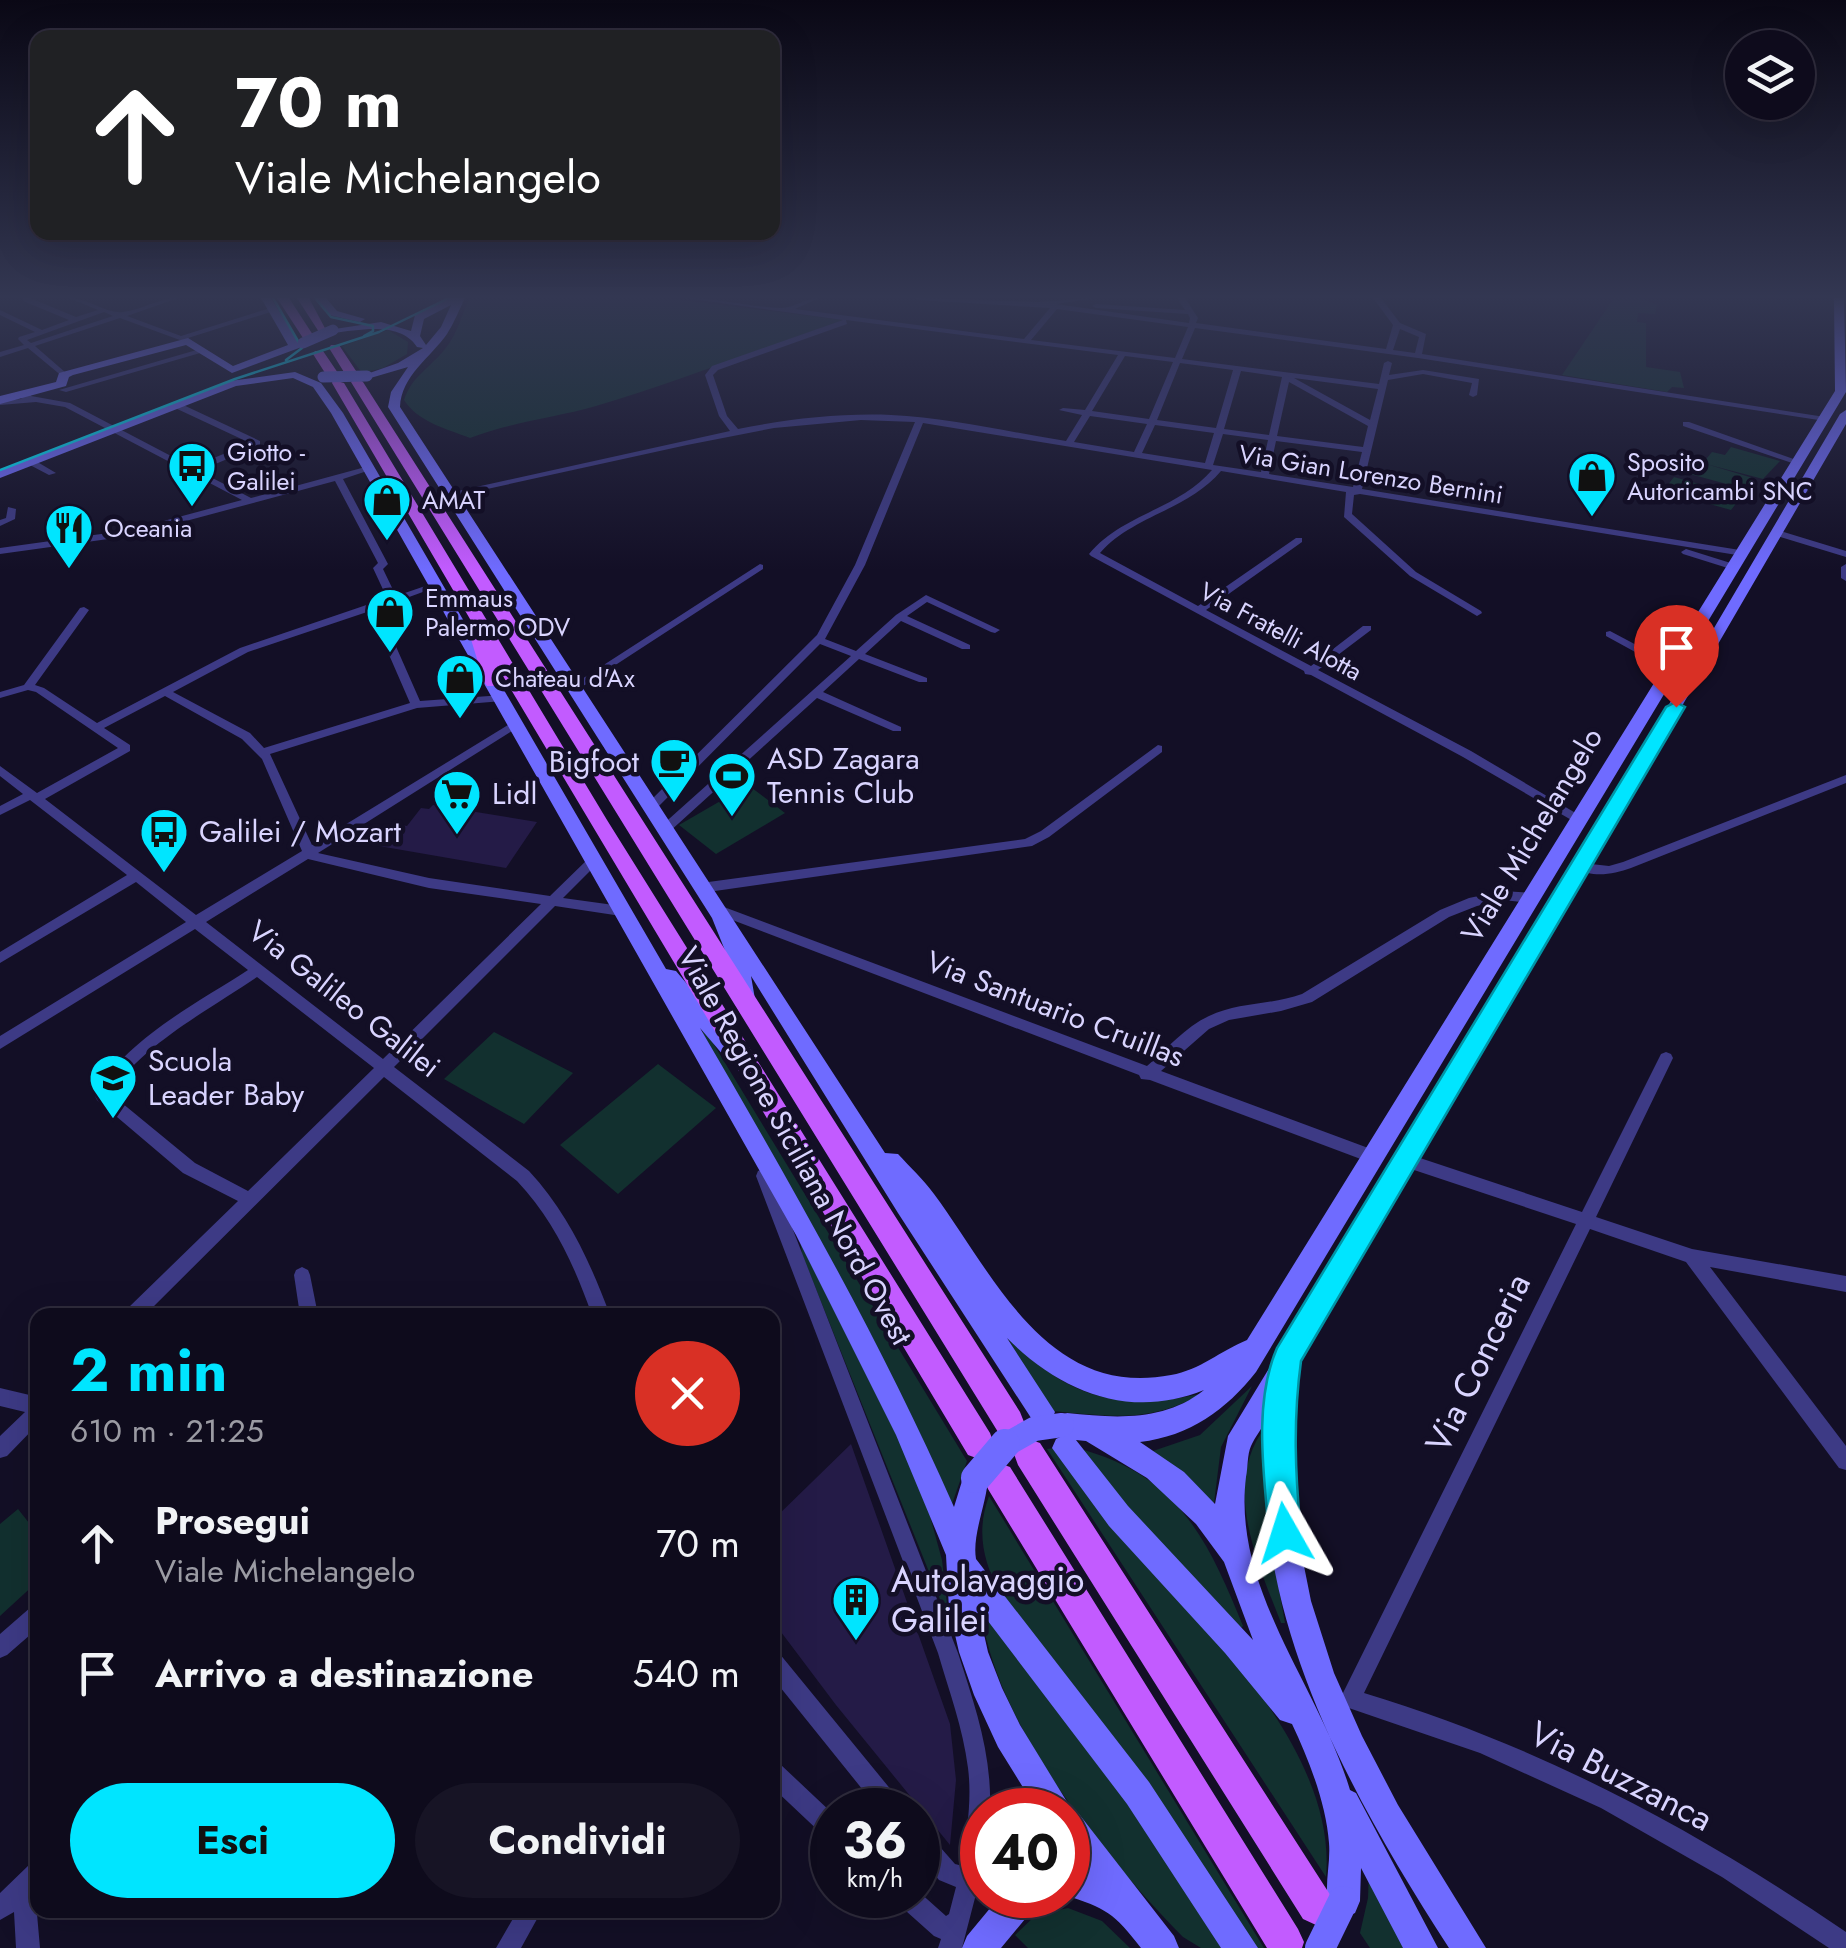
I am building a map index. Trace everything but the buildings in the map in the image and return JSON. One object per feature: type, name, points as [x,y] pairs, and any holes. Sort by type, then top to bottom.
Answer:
[{"type":"main road","name":"Viale Regione Siciliana Nord Ovest","points":[[338,389],[979,1444]]},
{"type":"main road","name":"Viale Regione Siciliana Nord Ovest","points":[[366,389],[747,1008],[1009,1422]]},
{"type":"main road","points":[[402,451],[436,475]]},
{"type":"main road","points":[[391,507],[394,476]]},
{"type":"main road","points":[[465,595],[498,690]]},
{"type":"main road","points":[[1029,1454],[1330,1903]]},
{"type":"main road","points":[[988,1478],[1285,1942]]},
{"type":"street","points":[[1,401],[68,389]]},
{"type":"street","points":[[0,474],[220,389]]},
{"type":"street","name":"Viale Regione Siciliana Nord Ovest","points":[[323,389],[804,1228],[876,1367],[962,1560],[998,1615],[1146,1804],[1241,1948]]},
{"type":"street","points":[[397,389],[393,401],[449,496]]},
{"type":"street","points":[[714,389],[723,416],[735,430]]},
{"type":"street","points":[[1068,444],[1103,389]]},
{"type":"street","points":[[1137,456],[1166,389]]},
{"type":"street","points":[[1213,469],[1232,389]]},
{"type":"street","points":[[1264,477],[1283,389]]},
{"type":"street","points":[[1309,389],[1372,425]]},
{"type":"street","points":[[1381,389],[1347,515],[1413,574],[1477,613]]},
{"type":"street","points":[[1473,395],[1474,389]]},
{"type":"street","points":[[1642,389],[1840,418]]},
{"type":"street","name":"Viale Michelangelo","points":[[1059,1428],[1124,1432],[1159,1427],[1188,1417],[1226,1390],[1261,1341],[1739,560],[1787,498],[1840,418],[1843,389]]},
{"type":"street","points":[[31,397],[50,402],[64,390]]},
{"type":"street","points":[[64,390],[112,430],[250,501]]},
{"type":"street","points":[[176,405],[258,443],[192,470]]},
{"type":"street","points":[[1063,410],[1365,450]]},
{"type":"street","name":"Via Gian Lorenzo Bernini","points":[[449,496],[735,430],[838,416],[920,420],[1638,536],[1739,560]]},
{"type":"street","name":"Viale Michelangelo","points":[[1240,1566],[1230,1514],[1232,1462],[1245,1429],[1777,533],[1798,462],[1840,418]]},
{"type":"street","points":[[650,808],[818,640],[860,565],[920,420]]},
{"type":"street","points":[[1686,424],[1798,462]]},
{"type":"street","points":[[31,462],[52,473]]},
{"type":"street","points":[[0,551],[130,534],[369,468]]},
{"type":"street","name":"Via Fratelli Alotta","points":[[1213,469],[1196,491],[1094,553],[1197,612],[1467,754],[1580,820]]},
{"type":"street","points":[[338,477],[383,564],[378,568],[394,600]]},
{"type":"street","name":"Viale Regione Siciliana Nord Ovest","points":[[449,496],[701,888],[724,917],[1059,1428],[1137,1540],[1261,1671],[1321,1758]]},
{"type":"street","points":[[0,523],[10,519],[11,509]]},
{"type":"street","points":[[1777,533],[1846,554]]},
{"type":"street","points":[[1197,612],[1299,540]]},
{"type":"street","points":[[1846,566],[1846,578]]},
{"type":"street","points":[[574,688],[760,567]]},
{"type":"street","points":[[96,728],[244,650],[437,585]]},
{"type":"street","points":[[664,830],[900,617],[926,598],[995,630]]},
{"type":"street","points":[[373,606],[416,705]]},
{"type":"street","points":[[28,687],[84,610]]},
{"type":"street","points":[[900,617],[966,647]]},
{"type":"street","points":[[1309,672],[1366,628]]},
{"type":"street","points":[[1610,634],[1672,668],[1694,675]]},
{"type":"street","points":[[818,640],[923,680]]},
{"type":"street","points":[[0,695],[28,687],[40,690],[126,748],[0,812]]},
{"type":"street","points":[[263,752],[416,705],[498,690]]},
{"type":"street","points":[[164,691],[246,736],[263,752],[272,764],[308,853]]},
{"type":"street","points":[[816,693],[897,729]]},
{"type":"street","points":[[0,1043],[517,724]]},
{"type":"street","points":[[701,888],[1028,843],[1158,749]]},
{"type":"street","points":[[595,760],[628,773]]},
{"type":"street","name":"Via Galileo Galilei","points":[[0,770],[542,1194],[570,1237],[597,1308]]},
{"type":"street","points":[[1582,867],[1609,871],[1627,865],[1846,779]]},
{"type":"street","points":[[308,853],[429,883],[551,902],[627,922],[759,1083]]},
{"type":"street","points":[[140,1308],[593,861]]},
{"type":"street","points":[[0,958],[136,876]]},
{"type":"street","points":[[1146,1075],[1203,1026],[1228,1014],[1302,1000],[1376,958],[1432,919],[1504,895],[1532,898]]},
{"type":"street","points":[[724,917],[738,953],[747,1008]]},
{"type":"street","name":"Via Santuario Cruillas","points":[[724,917],[1002,1015],[1146,1075],[1374,1157]]},
{"type":"street","points":[[249,1199],[189,1168],[102,1096],[108,1080],[258,970]]},
{"type":"street","name":"Via Conceria","points":[[1340,1703],[1666,1058]]},
{"type":"street","points":[[721,1084],[775,1200],[948,1653],[970,1724],[980,1774]]},
{"type":"street","points":[[861,1130],[925,1199],[1009,1322],[1033,1348],[1069,1373],[1114,1389],[1162,1390],[1212,1375],[1261,1341]]},
{"type":"street","points":[[1405,1160],[1692,1256],[1846,1284]]},
{"type":"street","points":[[1692,1256],[1846,1461]]},
{"type":"street","points":[[302,1275],[307,1308]]},
{"type":"street","points":[[1287,1358],[1278,1460],[1285,1533],[1307,1638],[1340,1703],[1354,1758],[1457,1948]]},
{"type":"street","points":[[0,1397],[30,1406]]},
{"type":"street","points":[[0,1449],[30,1417]]},
{"type":"street","points":[[979,1788],[962,1560],[963,1523],[988,1478],[990,1456],[1009,1440],[1034,1428],[1059,1428],[1112,1441],[1164,1474],[1210,1519],[1240,1566],[1321,1758],[1337,1800],[1347,1867],[1330,1903],[1320,1948]]},
{"type":"street","points":[[0,1648],[30,1621]]},
{"type":"street","points":[[970,1640],[1012,1744],[1041,1788]]},
{"type":"street","points":[[780,1670],[875,1788]]},
{"type":"street","name":"Via Buzzanca","points":[[1340,1703],[1414,1716],[1533,1763],[1774,1896],[1846,1946]]},
{"type":"street","points":[[1321,1758],[1421,1948]]},
{"type":"street","points":[[780,1779],[810,1807]]},
{"type":"street","points":[[1090,1855],[1162,1948]]},
{"type":"street","points":[[940,1864],[960,1877]]},
{"type":"street","points":[[1418,1872],[1469,1948]]},
{"type":"street","points":[[0,1909],[30,1879]]},
{"type":"street","points":[[28,1948],[30,1879]]},
{"type":"street","points":[[1090,1886],[1100,1888],[1134,1916]]},
{"type":"street","points":[[931,1918],[942,1928],[954,1926],[960,1917]]},
{"type":"street","points":[[508,1948],[526,1918]]},
{"type":"street","points":[[950,1948],[960,1918]]},
{"type":"street","points":[[980,1948],[1004,1918]]},
{"type":"green space","points":[[409,389],[648,389],[470,438],[425,419],[404,400]]},
{"type":"green space","points":[[1731,447],[1780,461],[1763,479],[1706,464],[1753,478],[1745,489],[1686,473],[1693,462],[1702,464],[1712,452],[1725,455]]},
{"type":"green space","points":[[1674,477],[1742,496],[1731,510],[1663,491]]},
{"type":"green space","name":"ASD Zagara Tennis Club","points":[[748,785],[785,813],[716,854],[679,825]]},
{"type":"green space","points":[[702,1025],[967,1461],[951,1507],[703,1034]]},
{"type":"green space","points":[[494,1032],[573,1073],[524,1124],[444,1079]]},
{"type":"green space","points":[[658,1064],[716,1108],[618,1194],[560,1145]]},
{"type":"green space","points":[[800,1240],[893,1423],[930,1516],[942,1560],[949,1622],[802,1254]]},
{"type":"green space","points":[[1001,1327],[1045,1369],[1091,1394],[1143,1401],[1204,1393],[1147,1414],[1111,1416],[1051,1411]]},
{"type":"green space","points":[[1252,1386],[1221,1447],[1214,1503],[1153,1451],[1200,1435]]},
{"type":"green space","points":[[1267,1425],[1276,1573],[1285,1623],[1281,1623],[1262,1575],[1245,1497],[1246,1472],[1253,1448]]},
{"type":"green space","points":[[1055,1448],[1223,1646],[1276,1718],[1315,1795],[1325,1836],[1326,1877],[1047,1449]]},
{"type":"green space","points":[[1076,1448],[1139,1474],[1184,1513],[1230,1594],[1243,1626],[1238,1631]]},
{"type":"green space","points":[[989,1496],[1264,1948],[1256,1948],[1000,1593],[983,1546]]},
{"type":"green space","points":[[18,1509],[30,1524],[30,1588],[0,1616],[0,1524]]},
{"type":"green space","points":[[990,1620],[1093,1752],[1225,1948],[1201,1948],[1183,1937],[1092,1834],[1090,1788],[1059,1788],[1014,1712],[984,1628]]},
{"type":"green space","points":[[1369,1870],[1409,1948],[1370,1948],[1360,1933]]},
{"type":"green space","points":[[1090,1916],[1102,1921],[1130,1948],[1028,1948],[1015,1935],[1033,1918]]},
{"type":"tram line","points":[[0,470],[209,389]]},
{"type":"place","name":"Giotto - Galilei","points":[[192,508]]},
{"type":"place","name":"Sposito Autoricambi SNC","points":[[1592,518]]},
{"type":"place","name":"AMAT","points":[[387,542]]},
{"type":"place","name":"Oceania","points":[[69,570]]},
{"type":"place","name":"Emmaus Palermo ODV","points":[[390,654]]},
{"type":"place","name":"Chateau d'Ax","points":[[460,720]]},
{"type":"place","name":"Bigfoot","points":[[674,804]]},
{"type":"place","name":"ASD Zagara Tennis Club","points":[[732,818]]},
{"type":"place","name":"Lidl","points":[[457,836]]},
{"type":"place","name":"Galilei / Mozart","points":[[164,874]]},
{"type":"place","name":"Scuola Leader Baby","points":[[113,1120]]},
{"type":"place","name":"Autolavaggio Galilei","points":[[856,1642]]},
{"type":"route","points":[[1285,1533],[1278,1460],[1287,1358],[1676,707]]}]
